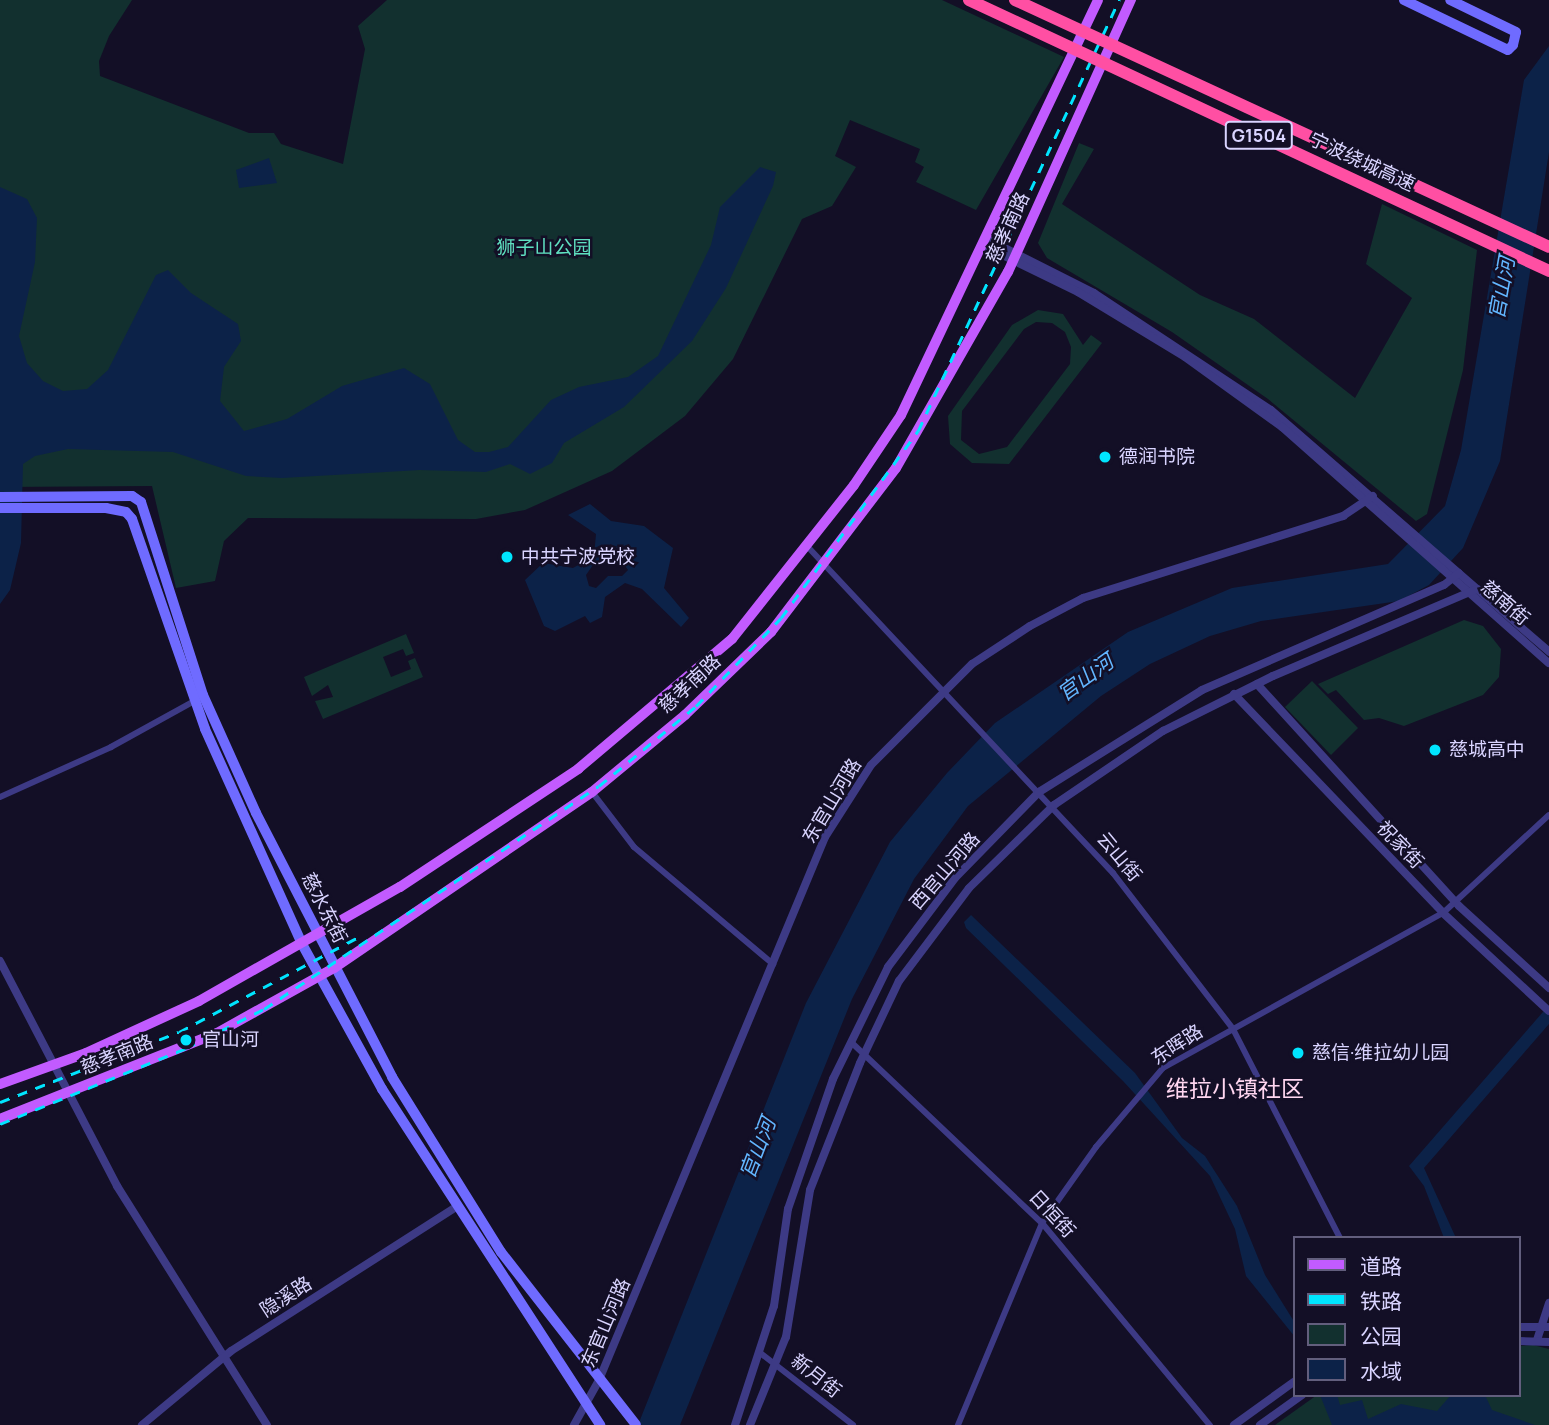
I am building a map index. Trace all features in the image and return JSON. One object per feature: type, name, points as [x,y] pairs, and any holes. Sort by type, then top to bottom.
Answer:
[{"type":"highway","name":"宁波绕城高速","points":[[969,0],[1549,271]]},
{"type":"highway","name":"宁波绕城高速","points":[[1016,0],[1549,247]]},
{"type":"main road","name":"慈孝南路","points":[[0,1084],[52,1065],[199,1001],[318,935],[578,769],[643,717],[732,639],[807,546],[901,415],[1098,0]]},
{"type":"main road","name":"慈孝南路","points":[[0,1119],[217,1033],[320,977],[592,792],[685,715],[771,632],[896,468],[1015,255],[1130,0]]},
{"type":"main road","points":[[1404,0],[1508,50],[1513,45],[1516,32],[1450,0]]},
{"type":"main road","name":"慈水东街","points":[[0,497],[132,496],[141,502],[199,698],[334,968],[392,1077],[501,1252],[636,1425]]},
{"type":"main road","name":"慈水东街","points":[[0,508],[126,512],[199,698],[303,944],[320,977],[455,1208],[600,1425]]},
{"type":"street","name":"慈南街","points":[[985,242],[1015,255],[1185,357],[1282,428],[1411,534],[1549,663]]},
{"type":"street","name":"东官山河路","points":[[574,1425],[587,1407],[599,1380],[825,837],[871,765],[972,664],[1083,598],[1343,516],[1370,499]]},
{"type":"street","name":"云山街","points":[[807,546],[943,692],[1054,805],[1233,1029],[1339,1236]]},
{"type":"street","name":"西官山河路","points":[[735,1425],[774,1306],[788,1209],[851,1042],[888,967],[955,878],[1039,792],[1202,690],[1456,576]]},
{"type":"street","name":"慈南街","points":[[1474,592],[1549,652]]},
{"type":"street","name":"西官山河路","points":[[750,1425],[786,1337],[810,1190],[864,1055],[899,981],[969,888],[1054,805],[1164,731],[1234,694],[1474,592]]},
{"type":"street","name":"祝家街","points":[[1257,684],[1456,902],[1549,988]]},
{"type":"street","name":"祝家街","points":[[1234,694],[1443,912],[1549,1011]]},
{"type":"street","points":[[0,797],[111,747],[199,698]]},
{"type":"street","points":[[592,792],[634,847],[773,964]]},
{"type":"street","name":"东晖路","points":[[958,1425],[1042,1223],[1096,1147],[1163,1068],[1443,912],[1549,815]]},
{"type":"street","points":[[0,961],[67,1094],[224,1358],[267,1425]]},
{"type":"street","name":"日恒街","points":[[851,1042],[1042,1223],[1210,1425]]},
{"type":"street","name":"隐溪路","points":[[142,1425],[224,1358],[455,1208]]},
{"type":"street","points":[[1537,1340],[1545,1326],[1549,1303]]},
{"type":"street","points":[[1521,1327],[1545,1326]]},
{"type":"street","points":[[1521,1341],[1549,1342]]},
{"type":"street","name":"新月街","points":[[759,1352],[853,1425]]},
{"type":"street","points":[[1234,1425],[1294,1382]]},
{"type":"street","points":[[1259,1425],[1299,1397]]},
{"type":"green space","name":"狮子山公园","points":[[0,0],[132,0],[109,36],[99,61],[100,76],[249,133],[274,133],[281,144],[343,164],[365,49],[358,26],[387,0],[942,0],[1064,57],[976,210],[916,182],[924,167],[915,162],[920,149],[850,120],[835,156],[856,167],[832,206],[802,219],[733,359],[685,416],[612,471],[525,510],[476,519],[248,518],[224,541],[215,581],[176,588],[152,486],[0,487]]},
{"type":"green space","points":[[1079,143],[1094,149],[1062,204],[1200,295],[1254,319],[1355,398],[1412,298],[1366,264],[1382,204],[1477,250],[1463,370],[1427,514],[1416,521],[1268,399],[1172,332],[1047,258],[1038,243]]},
{"type":"green space","points":[[1038,310],[1063,314],[1083,345],[1091,335],[1102,343],[1009,464],[972,463],[950,444],[948,416],[1012,325]],"holes":[[[1036,322],[1052,323],[1065,332],[1071,347],[1070,364],[1007,447],[979,454],[961,440],[962,411],[1024,329]]]},
{"type":"green space","points":[[1464,620],[1483,626],[1501,649],[1499,677],[1483,695],[1404,726],[1379,718],[1364,720],[1336,690],[1328,694],[1318,684]]},
{"type":"green space","points":[[406,634],[414,653],[406,656],[403,649],[383,657],[391,677],[411,669],[408,661],[415,658],[423,677],[323,719],[315,701],[333,697],[328,685],[312,696],[304,677]]},
{"type":"green space","points":[[1312,681],[1358,728],[1331,755],[1285,707]]},
{"type":"green space","points":[[1533,1345],[1549,1349],[1549,1425],[1275,1425],[1314,1397],[1521,1397],[1521,1346]]},
{"type":"water","points":[[1549,46],[1549,152],[1500,461],[1463,548],[1429,585],[1399,601],[1261,621],[1210,636],[1150,664],[1101,696],[968,806],[914,879],[852,999],[680,1425],[638,1425],[806,1003],[890,842],[947,773],[995,723],[1128,632],[1232,588],[1388,564],[1445,506],[1461,450],[1524,80]]},
{"type":"water","points":[[269,158],[277,183],[239,188],[236,170]]},
{"type":"water","points":[[760,167],[776,172],[773,186],[726,288],[692,341],[624,407],[564,443],[552,463],[530,474],[510,464],[486,472],[420,470],[282,478],[246,476],[173,452],[68,449],[35,456],[23,464],[21,543],[10,590],[0,604],[0,187],[27,199],[37,218],[35,262],[19,336],[27,363],[43,381],[63,391],[87,389],[108,370],[156,275],[168,270],[191,293],[238,324],[241,341],[224,367],[220,401],[244,431],[287,419],[342,386],[404,368],[430,384],[458,440],[475,452],[489,452],[508,447],[551,400],[579,387],[628,377],[658,356],[711,245],[720,207]]},
{"type":"water","points":[[590,504],[611,521],[644,526],[673,548],[664,588],[689,618],[681,627],[642,589],[625,583],[605,597],[602,617],[590,623],[585,616],[555,631],[544,626],[525,580],[543,563],[573,568],[594,556],[596,534],[568,515]],"holes":[[[621,560],[628,570],[622,576],[608,576],[596,588],[589,586],[586,575],[595,562]]]},
{"type":"water","points":[[971,915],[1135,1073],[1182,1138],[1205,1156],[1237,1206],[1265,1275],[1294,1321],[1294,1336],[1246,1276],[1235,1229],[1210,1176],[1123,1081],[966,928],[964,922]]},
{"type":"water","points":[[1549,1005],[1549,1024],[1424,1168],[1455,1236],[1443,1236],[1424,1186],[1409,1166]]},
{"type":"water","points":[[1321,1397],[1338,1397],[1340,1405],[1362,1400],[1368,1419],[1401,1404],[1437,1411],[1449,1397],[1486,1397],[1492,1410],[1535,1425],[1332,1425]]},
{"type":"railway","points":[[0,1124],[186,1048],[264,1009],[599,786],[696,706],[781,618],[918,431],[1119,0]]},
{"type":"railway","points":[[0,1102],[179,1032],[362,935]]},
{"type":"place","name":"德润书院","points":[[1105,457]]},
{"type":"place","name":"中共宁波党校","points":[[507,557]]},
{"type":"place","name":"慈城高中","points":[[1435,750]]},
{"type":"place","name":"官山河","points":[[186,1040]]},
{"type":"place","name":"慈信·维拉幼儿园","points":[[1298,1053]]},
{"type":"district","name":"维拉小镇社区","points":[[1235,1088]]}]
